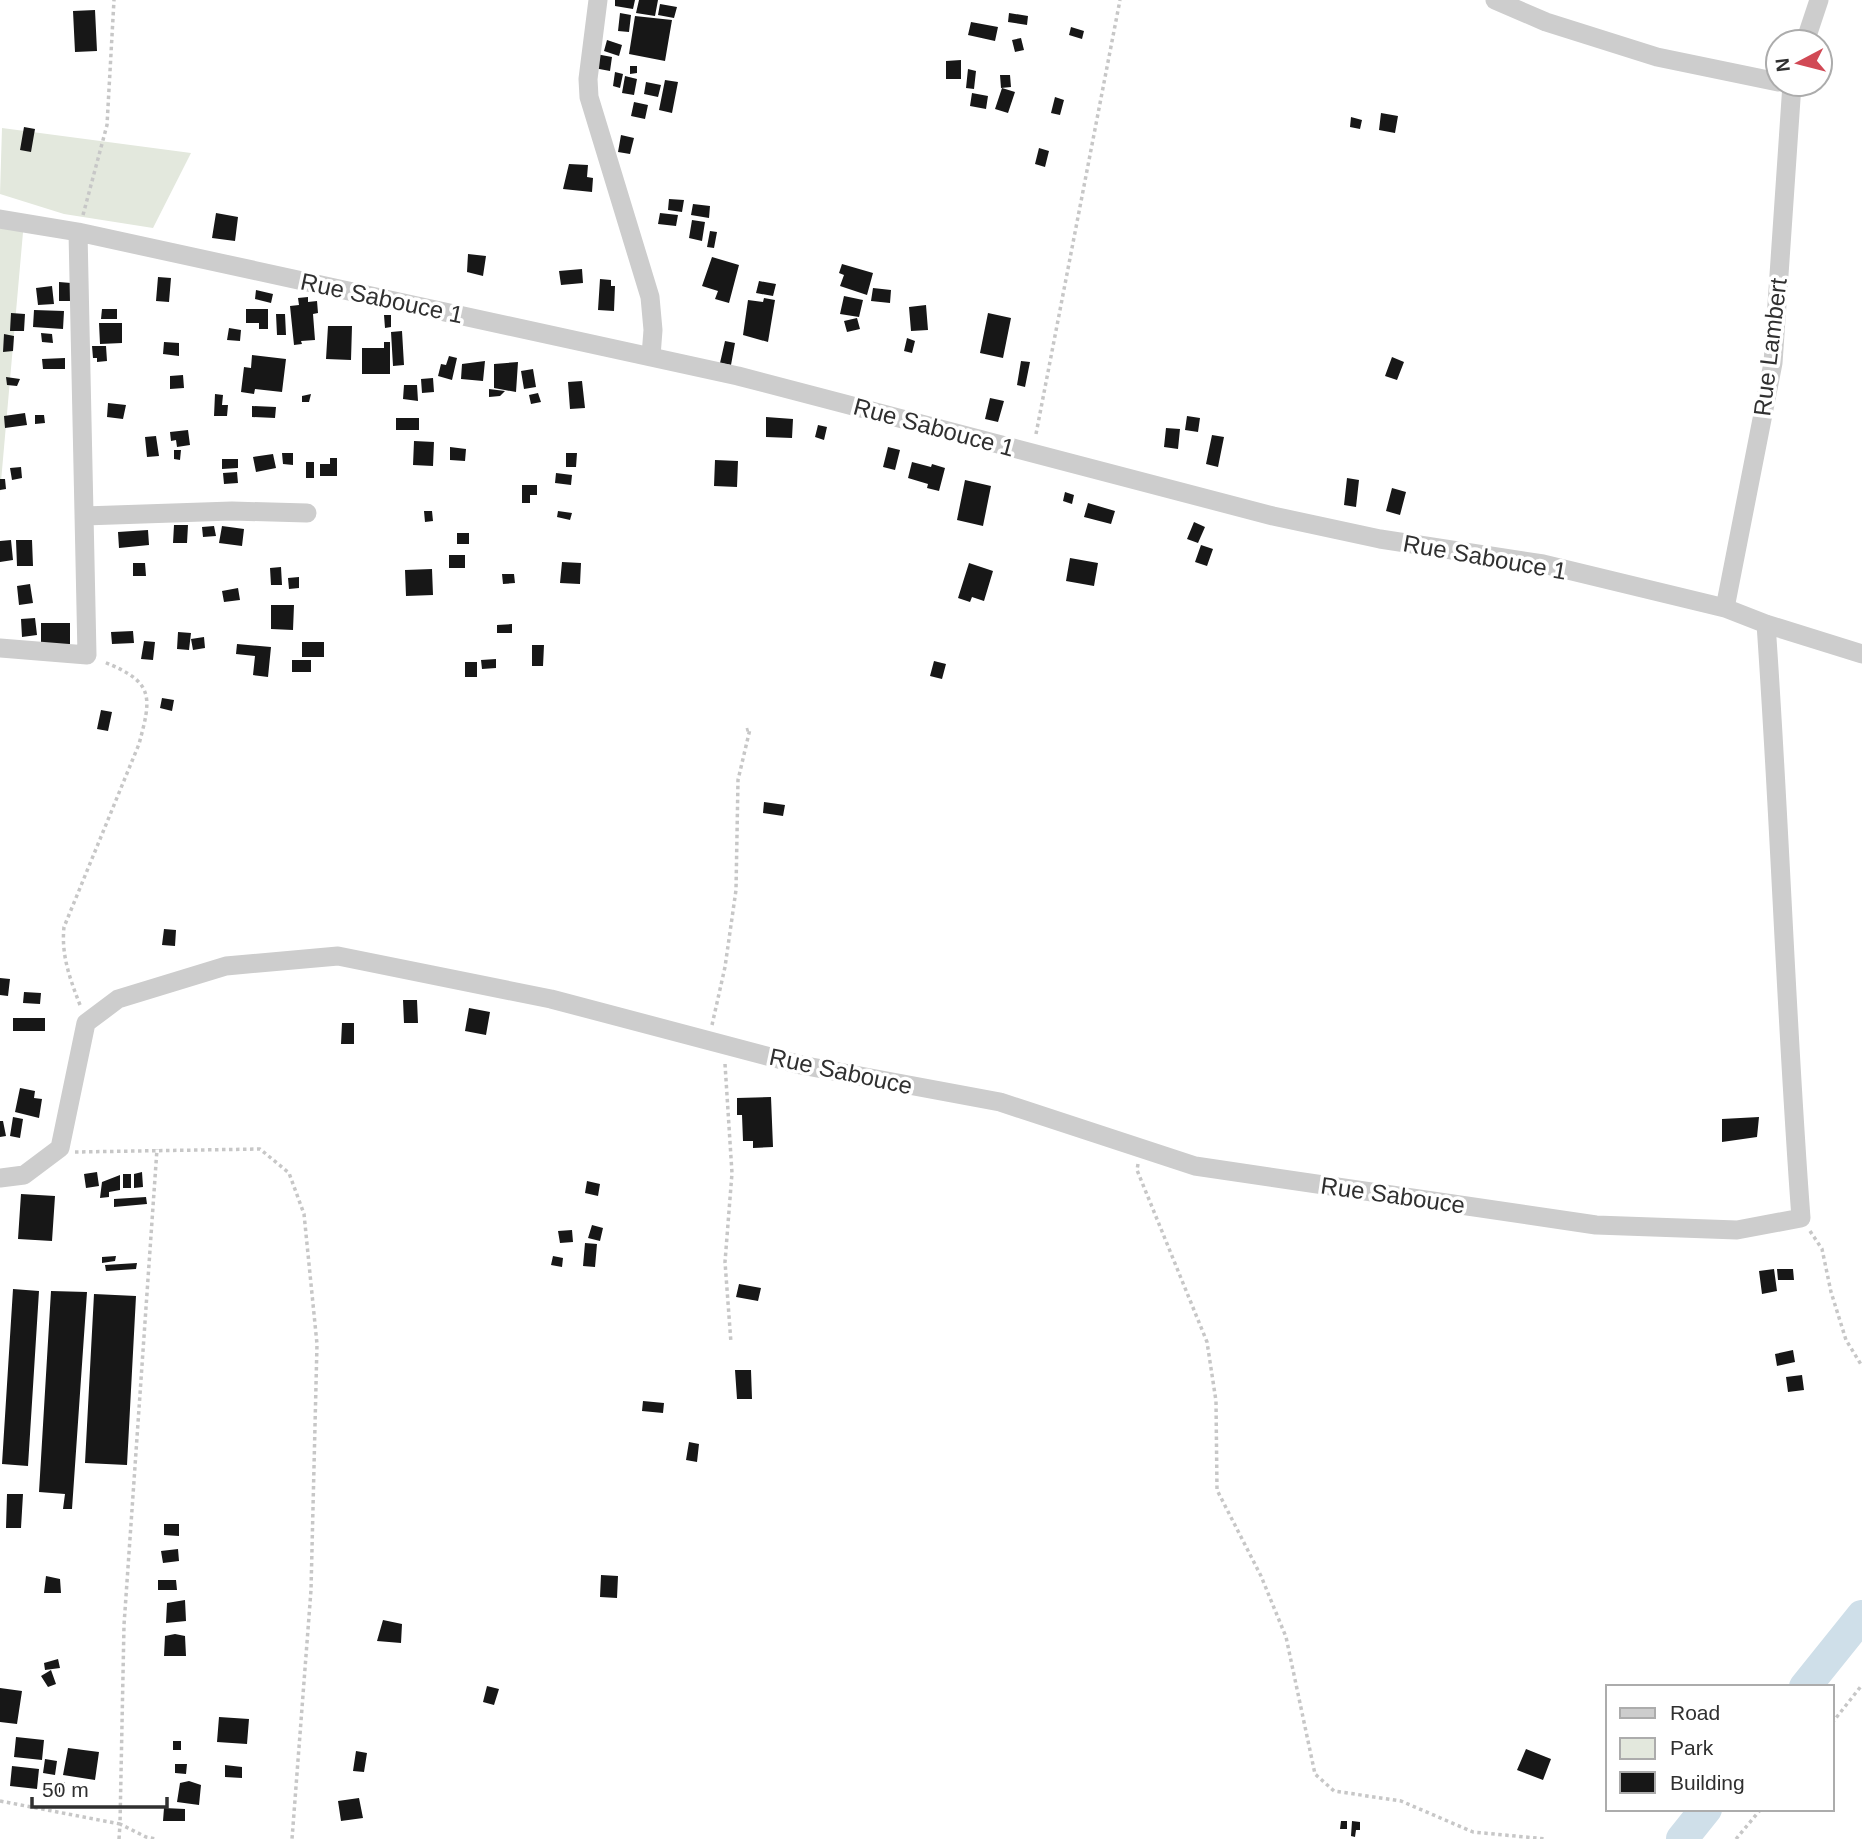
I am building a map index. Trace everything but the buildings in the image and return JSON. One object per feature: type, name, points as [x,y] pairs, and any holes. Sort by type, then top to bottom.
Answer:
[{"type":"street","points":[[598,0],[588,89],[650,297],[653,330],[651,356]]},
{"type":"street","points":[[1495,0],[1546,22],[1657,57],[1764,79]]},
{"type":"street","points":[[1810,28],[1819,0]]},
{"type":"street","name":"Rue Lambert","points":[[1725,608],[1773,363],[1790,98]]},
{"type":"street","name":"Rue Sabouce 1","points":[[0,219],[79,232],[738,376],[1273,516],[1353,534],[1542,564],[1725,608],[1766,624],[1862,654]]},
{"type":"street","points":[[0,648],[88,655],[79,232]]},
{"type":"street","points":[[85,516],[232,511],[307,513]]},
{"type":"street","points":[[1766,624],[1782,875],[1790,1069],[1801,1218]]},
{"type":"street","name":"Rue Sabouce","points":[[86,1023],[118,999],[226,966],[338,956],[551,999],[801,1065],[1000,1102],[1195,1166],[1596,1225],[1737,1230],[1801,1218]]},
{"type":"street","points":[[0,1178],[24,1175],[60,1148],[86,1023]]},
{"type":"path","points":[[79,232],[107,125],[114,0]]},
{"type":"path","points":[[1032,453],[1120,0]]},
{"type":"path","points":[[86,1023],[68,973],[64,952],[64,927],[139,744],[147,713],[146,693],[138,680],[124,670],[88,655]]},
{"type":"path","points":[[730,1342],[726,1262],[732,1173],[716,1042],[736,890],[738,780],[750,729],[746,730]]},
{"type":"path","points":[[60,1148],[75,1152],[260,1149],[289,1174],[304,1214],[317,1344],[311,1590],[292,1839]]},
{"type":"path","points":[[1141,1148],[1137,1170],[1207,1342],[1216,1401],[1217,1490],[1261,1576],[1286,1637],[1315,1774],[1334,1791],[1401,1801],[1473,1832],[1546,1839]]},
{"type":"path","points":[[119,1839],[124,1625],[157,1149]]},
{"type":"path","points":[[1801,1218],[1822,1250],[1831,1292],[1846,1340],[1862,1366]]},
{"type":"path","points":[[1834,1720],[1862,1685]]},
{"type":"path","points":[[0,1801],[120,1824],[156,1839]]},
{"type":"path","points":[[1736,1839],[1759,1811]]},
{"type":"green space","points":[[2,128],[191,153],[153,228],[64,214],[0,194]]},
{"type":"green space","points":[[0,217],[24,221],[0,493]]},
{"type":"waterway","points":[[1807,1685],[1862,1616]]},
{"type":"waterway","points":[[1682,1839],[1704,1811]]}]
